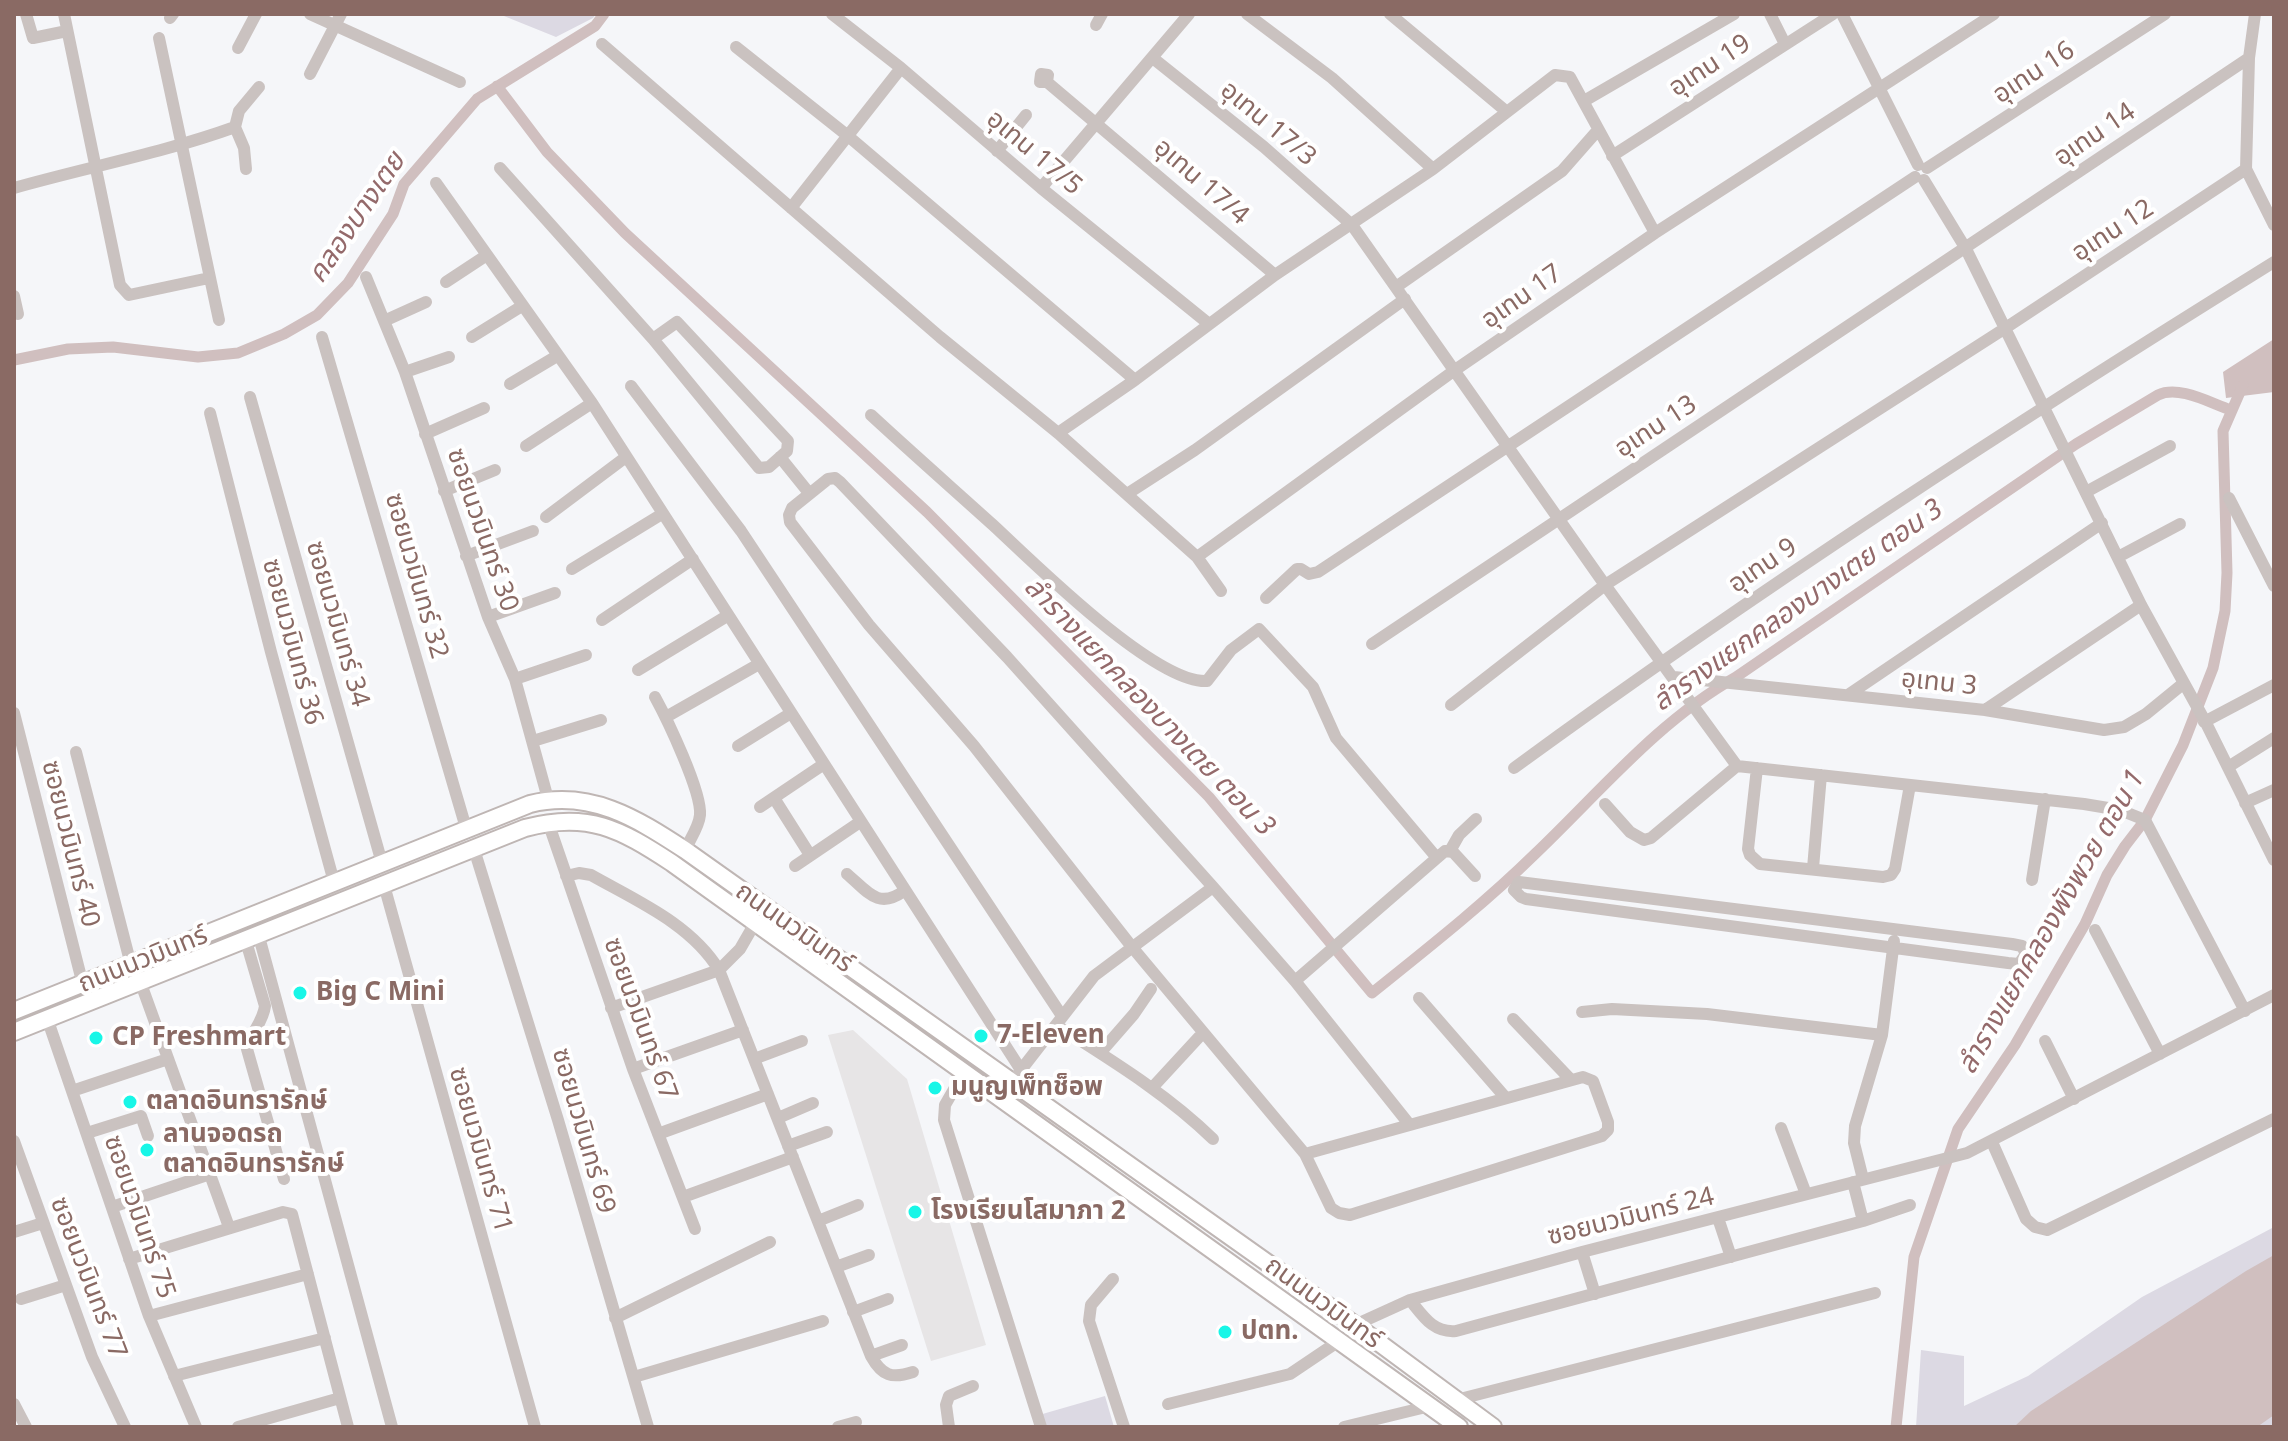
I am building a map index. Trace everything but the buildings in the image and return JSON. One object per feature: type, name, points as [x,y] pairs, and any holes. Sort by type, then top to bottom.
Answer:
[{"type":"main road","name":"ถนนนวมินทร์","points":[[14,1011],[466,828],[548,799],[588,801],[609,806],[640,821],[685,850],[1018,1076],[1493,1427]]},
{"type":"main road","name":"ถนนนวมินทร์","points":[[14,1032],[525,828],[548,822],[605,825],[625,833],[672,863],[1459,1427]]},
{"type":"main road","points":[[1339,1341],[1355,1325]]},
{"type":"street","points":[[26,14],[30,35],[35,39],[67,31]]},
{"type":"street","points":[[64,14],[120,285],[129,295],[209,278]]},
{"type":"street","points":[[238,48],[256,14]]},
{"type":"street","points":[[310,14],[338,20],[460,82]]},
{"type":"street","name":"อุเทน 17/5","points":[[832,14],[1209,324]]},
{"type":"street","points":[[1041,188],[1154,59],[1189,14]]},
{"type":"street","points":[[1247,14],[1332,78],[1433,169]]},
{"type":"street","points":[[1390,14],[1507,112]]},
{"type":"street","points":[[1584,101],[1734,14]]},
{"type":"street","points":[[1770,14],[1785,44]]},
{"type":"street","name":"อุเทน 19","points":[[1612,156],[1833,14]]},
{"type":"street","points":[[1842,14],[1881,87],[1921,173],[1966,249],[2141,605],[2274,860]]},
{"type":"street","name":"อุเทน 17","points":[[1197,557],[1455,370],[1655,233],[1994,14]]},
{"type":"street","name":"อุเทน 16","points":[[1266,598],[1297,569],[1309,574],[1318,572],[2165,14]]},
{"type":"street","points":[[2255,14],[2249,58],[2246,169],[2274,225]]},
{"type":"street","points":[[310,74],[338,20]]},
{"type":"street","points":[[159,38],[219,320]]},
{"type":"street","points":[[602,44],[940,337],[1058,433],[1197,557],[1221,591]]},
{"type":"street","points":[[736,47],[848,136],[1135,380]]},
{"type":"street","name":"อุเทน 14","points":[[1966,249],[2249,58]]},
{"type":"street","name":"อุเทน 17/3","points":[[1154,59],[1264,147],[1352,225],[1605,585],[1737,766]]},
{"type":"street","points":[[791,208],[901,68]]},
{"type":"street","points":[[1058,433],[1135,380],[1275,275],[1433,169],[1555,75],[1570,77],[1655,233]]},
{"type":"street","name":"อุเทน 17/4","points":[[1047,82],[1098,122],[1275,275]]},
{"type":"street","points":[[246,169],[244,148],[235,127],[239,111],[259,87]]},
{"type":"street","points":[[997,151],[1026,115]]},
{"type":"street","points":[[14,188],[95,165],[181,147],[235,127]]},
{"type":"street","points":[[1396,287],[1562,171],[1598,130]]},
{"type":"street","points":[[500,168],[653,339],[759,468],[769,467],[787,451],[788,441],[677,322],[653,339]]},
{"type":"street","name":"อุเทน 12","points":[[1451,705],[1605,585],[2004,329],[2246,169]]},
{"type":"street","points":[[436,183],[592,403],[824,764],[1018,1076]]},
{"type":"street","name":"อุเทน 13","points":[[1372,644],[1966,249]]},
{"type":"street","points":[[446,282],[487,255]]},
{"type":"street","name":"อุเทน 9","points":[[1514,768],[1662,660],[2042,406],[2274,262]]},
{"type":"street","name":"ซอยนวมินทร์ 30","points":[[366,277],[405,372],[488,617],[515,679],[548,799]]},
{"type":"street","points":[[14,296],[18,314]]},
{"type":"street","points":[[1127,494],[1195,450],[1405,299]]},
{"type":"street","points":[[384,321],[426,302]]},
{"type":"street","points":[[472,337],[522,306]]},
{"type":"street","name":"ซอยนวมินทร์ 32","points":[[322,337],[466,828]]},
{"type":"street","points":[[510,384],[557,356]]},
{"type":"street","points":[[405,372],[449,357]]},
{"type":"street","points":[[631,386],[741,531],[1059,1020],[1195,1121],[1213,1139]]},
{"type":"street","name":"ซอยนวมินทร์ 34","points":[[250,397],[382,863]]},
{"type":"street","points":[[526,446],[592,403]]},
{"type":"street","points":[[425,434],[484,408]]},
{"type":"street","name":"ซอยนวมินทร์ 36","points":[[210,413],[334,882]]},
{"type":"street","points":[[871,415],[1086,611],[1163,667],[1185,677],[1207,681],[1231,650],[1259,629],[1313,687],[1336,738],[1437,858]]},
{"type":"street","points":[[2086,492],[2170,446]]},
{"type":"street","points":[[546,517],[626,457]]},
{"type":"street","points":[[780,457],[809,493]]},
{"type":"street","points":[[444,491],[495,470]]},
{"type":"street","points":[[1305,1154],[1583,1077],[1593,1081],[1608,1122],[1608,1130],[1602,1136],[1350,1215],[1331,1208],[1305,1154],[1132,947],[974,746],[869,625],[790,522],[792,508],[828,479],[835,478],[840,482],[1007,657],[1295,981],[1409,1124]]},
{"type":"street","points":[[2229,498],[2274,586]]},
{"type":"street","points":[[572,569],[662,514]]},
{"type":"street","points":[[1848,695],[2102,523]]},
{"type":"street","points":[[2118,557],[2180,524]]},
{"type":"street","points":[[466,556],[533,531]]},
{"type":"street","points":[[602,620],[693,559]]},
{"type":"street","points":[[488,617],[555,593]]},
{"type":"street","points":[[1985,710],[2141,605]]},
{"type":"street","points":[[638,670],[727,616]]},
{"type":"street","points":[[515,679],[586,655]]},
{"type":"street","points":[[666,717],[759,664]]},
{"type":"street","name":"อุเทน 3","points":[[1674,677],[1985,710],[2104,730],[2124,727],[2184,684]]},
{"type":"street","points":[[2203,719],[2274,685]]},
{"type":"street","points":[[655,697],[699,801],[699,822],[685,850]]},
{"type":"street","name":"ซอยนวมินทร์ 40","points":[[14,713],[83,985]]},
{"type":"street","points":[[738,746],[791,713]]},
{"type":"street","points":[[533,741],[601,720]]},
{"type":"street","points":[[2228,767],[2274,738]]},
{"type":"street","points":[[76,752],[131,965]]},
{"type":"street","points":[[760,807],[824,764]]},
{"type":"street","points":[[1605,804],[1630,832],[1644,840],[1651,838],[1737,766],[2045,799],[2122,811],[2142,819],[2245,1011]]},
{"type":"street","points":[[1757,768],[1748,849],[1760,864],[1883,877],[1891,875],[1895,869],[1910,785]]},
{"type":"street","points":[[1813,868],[1821,775]]},
{"type":"street","points":[[2245,803],[2274,790]]},
{"type":"street","points":[[774,798],[810,855]]},
{"type":"street","points":[[2032,880],[2045,799]]},
{"type":"street","points":[[1295,981],[1437,858],[1450,851],[1459,835],[1476,819]]},
{"type":"street","name":"ซอยนวมินทร์ 67","points":[[548,822],[633,1069],[695,1229]]},
{"type":"street","points":[[795,866],[860,822]]},
{"type":"street","name":"ซอยนวมินทร์ 69","points":[[474,849],[648,1427]]},
{"type":"street","points":[[1450,851],[1475,876]]},
{"type":"street","points":[[566,876],[579,873],[591,875],[688,932],[708,952],[719,970],[871,1356],[878,1369],[887,1376],[896,1378],[913,1372]]},
{"type":"street","points":[[847,874],[878,899],[893,899],[904,891]]},
{"type":"street","points":[[1519,882],[1531,882],[1895,930],[2012,944],[2022,946],[2026,954],[2019,964],[1526,899],[1514,890],[1519,882]]},
{"type":"street","name":"ซอยนวมินทร์ 71","points":[[384,885],[535,1427]]},
{"type":"street","points":[[1002,1100],[1094,976],[1213,887]]},
{"type":"street","points":[[611,1008],[719,970],[740,949],[755,923]]},
{"type":"street","points":[[1863,1221],[1854,1143],[1855,1126],[1882,1035],[1895,930]]},
{"type":"street","points":[[2095,930],[2160,1054]]},
{"type":"street","points":[[252,936],[265,1006],[264,1014],[249,1038],[247,1049],[284,1179]]},
{"type":"street","points":[[252,936],[392,1427]]},
{"type":"street","points":[[140,981],[229,1227]]},
{"type":"street","points":[[1100,1053],[1151,989]]},
{"type":"street","name":"ซอยนวมินทร์ 24","points":[[1355,1325],[1410,1300],[1582,1252],[1951,1158],[1992,1142],[2274,995]]},
{"type":"street","points":[[1419,998],[1505,1097]]},
{"type":"street","points":[[1582,1012],[1612,1009],[1707,1014],[1882,1035]]},
{"type":"street","name":"ซอยนวมินทร์ 75","points":[[47,1018],[149,1316],[196,1427]]},
{"type":"street","points":[[1513,1019],[1571,1080]]},
{"type":"street","points":[[633,1069],[743,1030]]},
{"type":"street","points":[[1152,1088],[1199,1037]]},
{"type":"street","points":[[754,1059],[802,1041]]},
{"type":"street","points":[[2045,1041],[2074,1099]]},
{"type":"street","points":[[72,1091],[168,1059]]},
{"type":"street","points":[[964,1072],[945,1105],[944,1120],[1041,1427]]},
{"type":"street","points":[[658,1134],[768,1094]]},
{"type":"street","points":[[778,1118],[813,1103]]},
{"type":"street","points":[[87,1133],[141,1116],[148,1136]]},
{"type":"street","points":[[1992,1142],[2026,1219],[2035,1227],[2047,1230],[2274,1119]]},
{"type":"street","points":[[1781,1128],[1806,1194]]},
{"type":"street","points":[[683,1197],[791,1151],[827,1132]]},
{"type":"street","name":"ซอยนวมินทร์ 77","points":[[14,1141],[92,1357],[125,1427]]},
{"type":"street","points":[[112,1207],[210,1174]]},
{"type":"street","points":[[818,1221],[858,1205]]},
{"type":"street","points":[[1410,1300],[1425,1319],[1446,1332],[1863,1221],[1910,1205]]},
{"type":"street","points":[[129,1259],[283,1212],[292,1214],[348,1427]]},
{"type":"street","points":[[1718,1218],[1731,1257]]},
{"type":"street","points":[[14,1232],[43,1223]]},
{"type":"street","points":[[615,1318],[770,1242]]},
{"type":"street","points":[[1582,1252],[1595,1294]]},
{"type":"street","points":[[836,1267],[869,1255]]},
{"type":"street","points":[[149,1316],[308,1274]]},
{"type":"street","points":[[1113,1279],[1091,1305],[1089,1321],[1124,1427]]},
{"type":"street","points":[[21,1299],[66,1285]]},
{"type":"street","points":[[1456,1400],[1875,1293]]},
{"type":"street","points":[[853,1312],[888,1299]]},
{"type":"street","points":[[634,1377],[823,1321]]},
{"type":"street","points":[[174,1376],[325,1338]]},
{"type":"street","points":[[1168,1404],[1290,1374],[1339,1341]]},
{"type":"street","points":[[871,1356],[902,1345]]},
{"type":"street","points":[[949,1427],[946,1405],[949,1396],[973,1386]]},
{"type":"street","points":[[238,1427],[340,1398]]},
{"type":"street","points":[[14,1404],[26,1427]]},
{"type":"street","points":[[1344,1427],[1430,1406]]},
{"type":"street","points":[[838,1427],[856,1422]]},
{"type":"shaded area","points":[[499,14],[596,14],[556,37]]},
{"type":"shaded area","points":[[2274,339],[2274,392],[2226,398],[2223,372]]},
{"type":"shaded area","name":"โรงเรียนโสมาภา 2","points":[[853,1030],[907,1079],[986,1345],[931,1361],[828,1035]]},
{"type":"shaded area","points":[[2274,1227],[2274,1427],[1916,1427],[1921,1350],[1964,1356],[1964,1406],[2028,1376],[2142,1297]]},
{"type":"shaded area","points":[[2274,1255],[2274,1415],[2257,1427],[2014,1427],[2031,1411]]},
{"type":"shaded area","points":[[1105,1396],[1114,1427],[1043,1427],[1039,1415]]},
{"type":"waterway","name":"คลองบางเตย","points":[[14,360],[68,349],[113,347],[198,357],[238,353],[284,334],[317,315],[348,283],[393,214],[404,184],[477,99],[595,26],[604,14]]},
{"type":"waterway","name":"ลำรางแยกคลองบางเตย ตอน 3","points":[[497,86],[547,152],[625,233],[927,512],[1209,797],[1372,993],[1496,890],[1681,714],[2076,444],[2166,392],[2194,396],[2231,410]]},
{"type":"waterway","name":"ลำรางแยกคลองพังพวย ตอน 1","points":[[1896,1427],[1914,1257],[1958,1129],[2015,1045],[2085,924],[2107,875],[2145,820],[2183,745],[2213,668],[2225,611],[2227,573],[2223,431],[2243,385]]},
{"type":"place","name":"Big C Mini","points":[[300,993]]},
{"type":"place","name":"7-Eleven","points":[[981,1036]]},
{"type":"place","name":"CP Freshmart","points":[[96,1038]]},
{"type":"place","name":"มนูญเพ็ทช็อพ","points":[[935,1088]]},
{"type":"place","name":"ตลาดอินทรารักษ์","points":[[130,1102]]},
{"type":"place","name":"ลานจอดรถ ตลาดอินทรารักษ์","points":[[147,1150]]},
{"type":"place","name":"โรงเรียนโสมาภา 2","points":[[915,1212]]},
{"type":"place","name":"ปตท.","points":[[1225,1332]]}]
